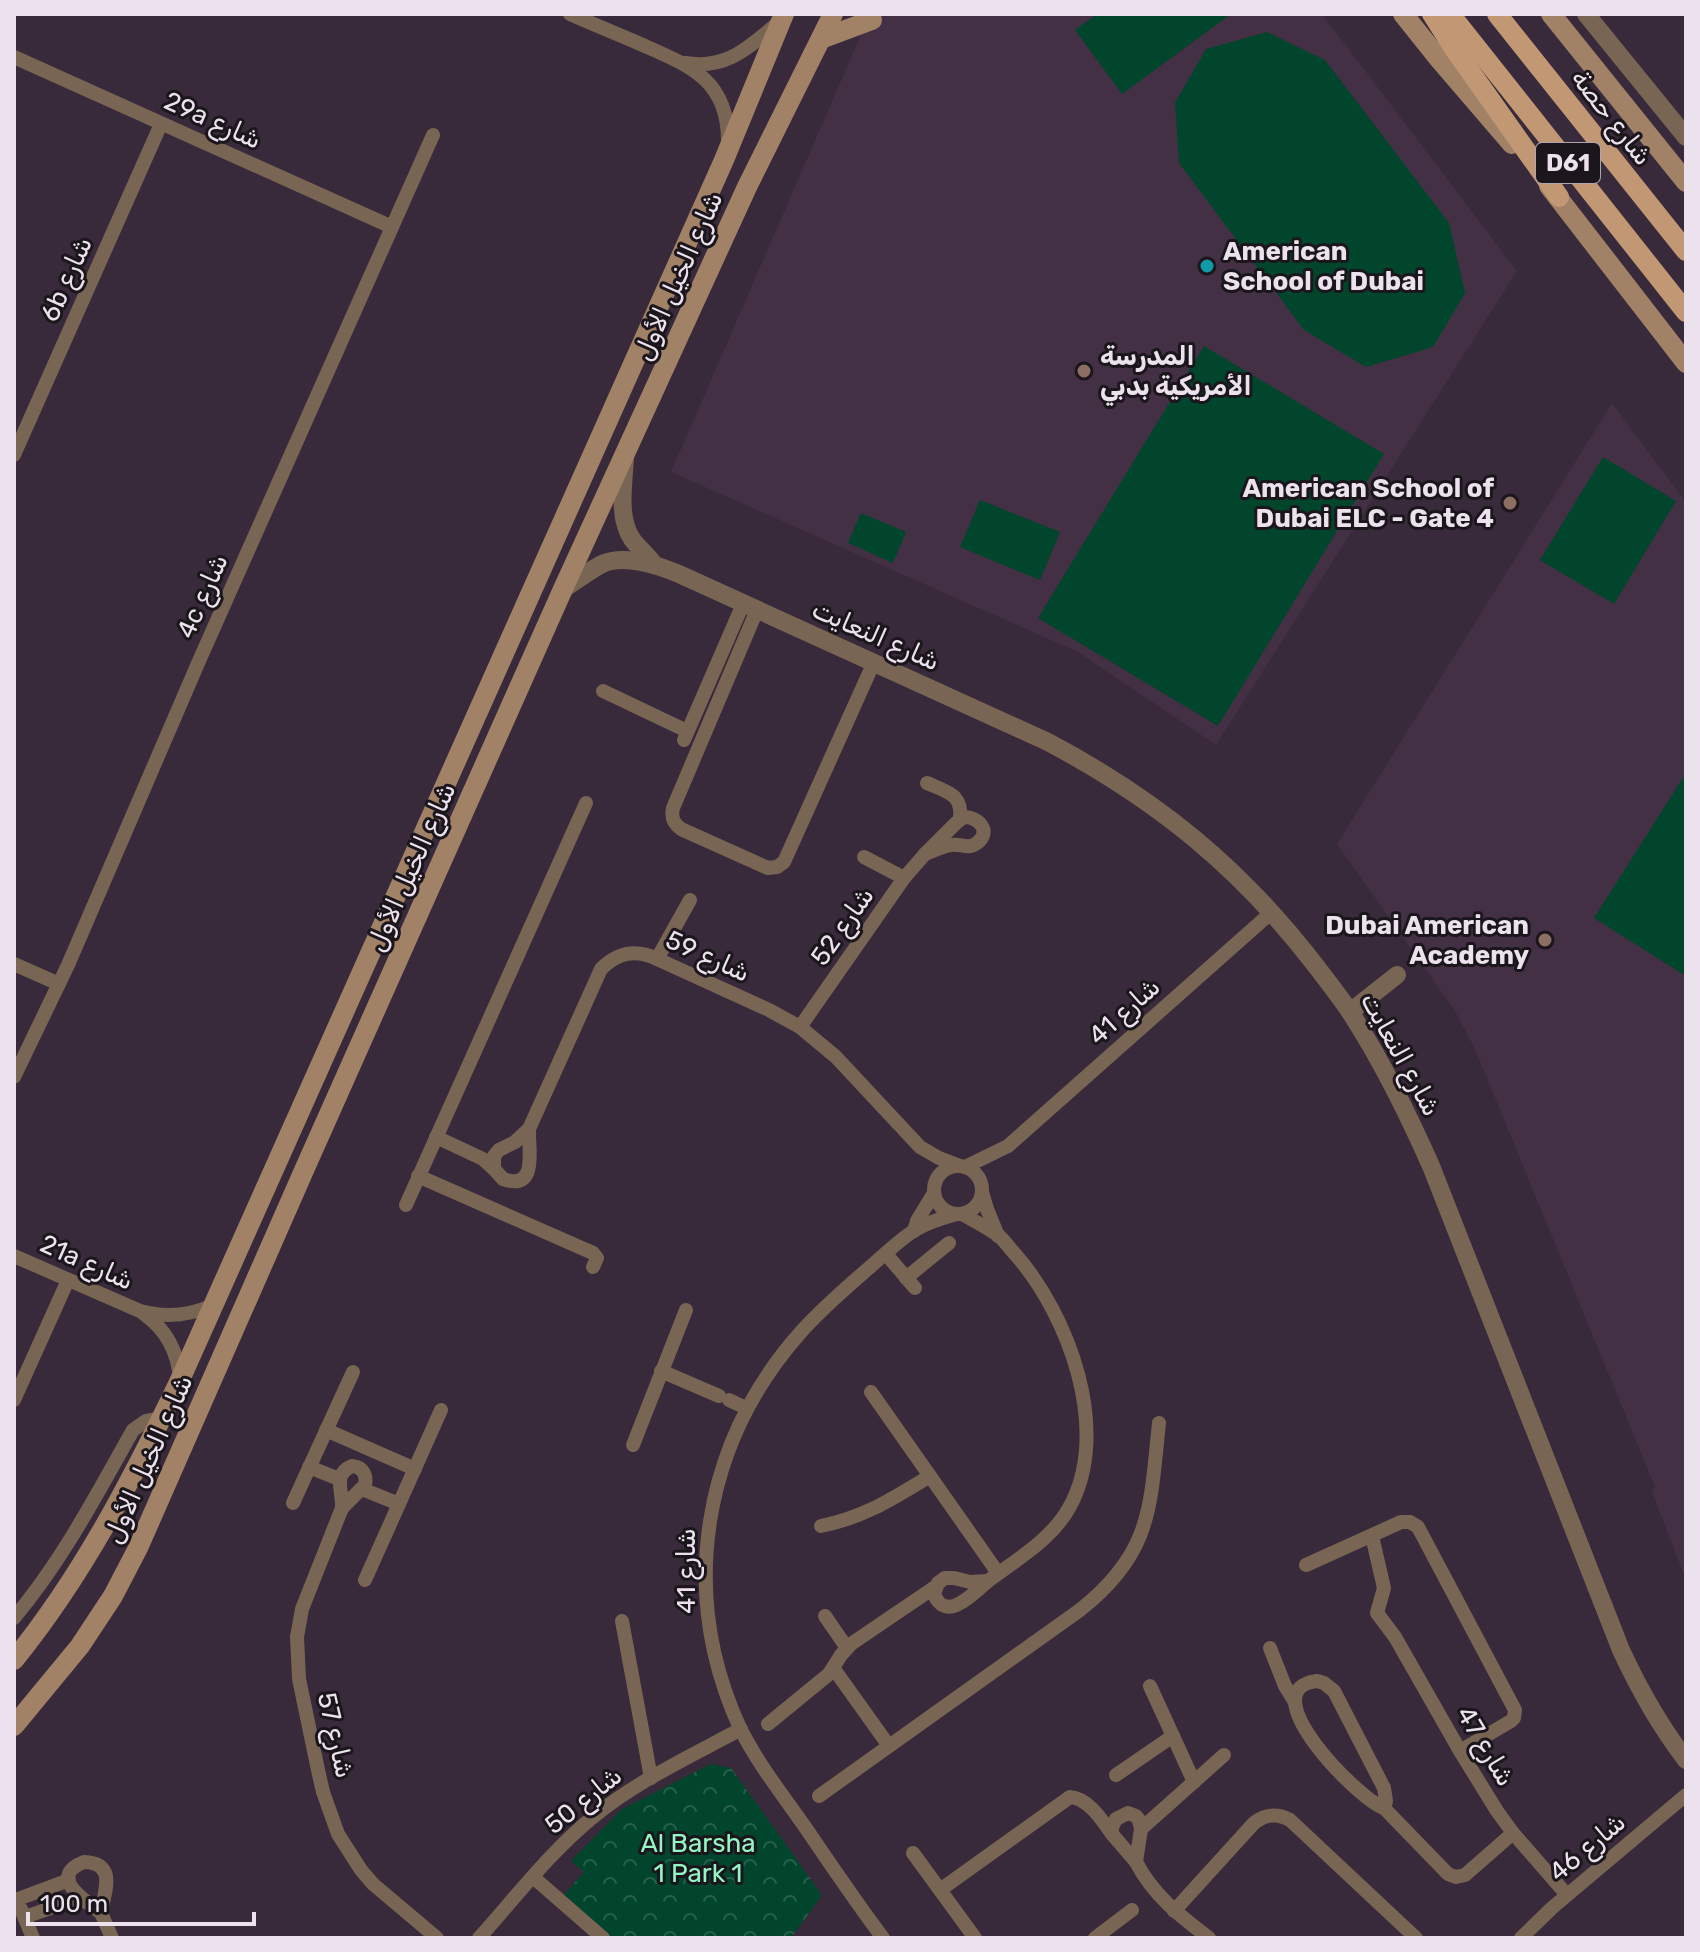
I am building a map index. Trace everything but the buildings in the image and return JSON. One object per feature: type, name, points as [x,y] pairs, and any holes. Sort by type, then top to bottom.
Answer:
[{"type":"main road","name":"شارع الخيل الأول","points":[[14,1726],[80,1646],[113,1596],[161,1499],[563,589],[747,187],[833,14]]},
{"type":"main road","points":[[1403,14],[1559,197]]},
{"type":"main road","points":[[1432,14],[1559,197],[1686,363]]},
{"type":"main road","name":"D61","points":[[1450,14],[1686,312]]},
{"type":"main road","name":"شارع حصة","points":[[1497,14],[1686,251]]},
{"type":"main road","points":[[1551,14],[1686,182]]},
{"type":"main road","name":"شارع الخيل الأول","points":[[14,1660],[46,1618],[108,1521],[180,1380],[784,17]]},
{"type":"main road","points":[[821,39],[872,20]]},
{"type":"main road","points":[[315,1145],[302,1141],[301,1133],[333,1054],[335,1031]]},
{"type":"street","points":[[570,14],[683,63],[705,78],[723,105],[728,128],[726,153]]},
{"type":"street","points":[[1586,14],[1686,137]]},
{"type":"street","points":[[683,63],[708,64],[729,59],[747,49],[784,17]]},
{"type":"street","name":"29a شارع","points":[[14,57],[392,227]]},
{"type":"street","name":"6b شارع","points":[[14,455],[161,124]]},
{"type":"street","name":"4c شارع","points":[[14,1077],[59,984],[433,135]]},
{"type":"street","name":"شارع النعايت","points":[[625,457],[626,525],[633,540],[653,563]]},
{"type":"street","name":"شارع النعايت","points":[[563,589],[608,562],[653,563],[874,662],[1089,763],[1178,824],[1227,866],[1272,912],[1350,1012],[1391,1082],[1431,1166],[1625,1660],[1665,1732],[1686,1760]]},
{"type":"street","points":[[750,607],[672,817],[677,826],[768,868],[784,862],[874,662]]},
{"type":"street","points":[[603,691],[686,736],[750,607]]},
{"type":"street","points":[[925,854],[952,844],[970,846],[979,842],[983,833],[978,820],[969,817],[960,819],[961,808],[955,797],[927,783]]},
{"type":"street","points":[[406,1205],[586,803]]},
{"type":"street","name":"شارع 52","points":[[800,1027],[904,878],[960,819]]},
{"type":"street","points":[[864,857],[904,878]]},
{"type":"street","points":[[657,959],[690,900]]},
{"type":"street","name":"شارع 41","points":[[982,1188],[1008,1146],[1272,912]]},
{"type":"street","name":"شارع 59","points":[[529,1129],[601,969],[618,956],[640,953],[800,1027],[836,1057],[920,1147],[963,1167]]},
{"type":"street","points":[[14,964],[59,984]]},
{"type":"street","points":[[1350,1012],[1397,975]]},
{"type":"street","points":[[438,1132],[481,1158],[499,1176],[507,1181],[516,1181],[524,1177],[530,1165],[529,1129]]},
{"type":"street","points":[[494,1169],[496,1152],[515,1142],[529,1129]]},
{"type":"street","points":[[438,1132],[496,1152]]},
{"type":"street","name":"شارع 41","points":[[963,1167],[1008,1146]]},
{"type":"street","name":"شارع 59","points":[[920,1147],[934,1191]]},
{"type":"street","points":[[935,1587],[937,1601],[951,1607],[962,1602],[1040,1542],[1068,1510],[1084,1470],[1086,1448],[1080,1385],[1056,1315],[1031,1272],[998,1236],[960,1214],[942,1208],[934,1191],[940,1174],[949,1168],[963,1167],[976,1174],[998,1236]]},
{"type":"street","points":[[418,1176],[595,1254],[597,1258],[593,1267]]},
{"type":"street","points":[[960,1214],[977,1206],[982,1188]]},
{"type":"street","name":"شارع 41","points":[[914,1231],[934,1191]]},
{"type":"street","name":"شارع 41","points":[[876,1935],[761,1764],[741,1729],[715,1651],[706,1600],[709,1523],[718,1478],[730,1442],[746,1408],[774,1363],[809,1322],[914,1231],[960,1214]]},
{"type":"street","points":[[886,1254],[910,1283],[949,1243]]},
{"type":"street","name":"21a شارع","points":[[14,1256],[152,1314],[177,1315],[213,1305]]},
{"type":"street","points":[[14,1400],[68,1280]]},
{"type":"street","points":[[633,1445],[686,1310]]},
{"type":"street","name":"21a شارع","points":[[140,1311],[159,1326],[172,1345],[177,1356],[180,1380]]},
{"type":"street","points":[[661,1371],[746,1408]]},
{"type":"street","points":[[293,1503],[353,1372]]},
{"type":"street","points":[[871,1392],[930,1476],[993,1577]]},
{"type":"street","points":[[365,1580],[441,1410]]},
{"type":"street","points":[[14,1618],[34,1594],[80,1524],[133,1430],[146,1421],[162,1418]]},
{"type":"street","points":[[819,1796],[1080,1610],[1110,1584],[1134,1551],[1148,1514],[1159,1423]]},
{"type":"street","points":[[326,1430],[415,1469]]},
{"type":"street","points":[[309,1467],[339,1479]]},
{"type":"street","points":[[357,1467],[365,1476],[362,1489],[342,1508],[339,1479],[344,1470],[357,1467]]},
{"type":"street","points":[[821,1526],[868,1512],[930,1476]]},
{"type":"street","points":[[362,1489],[399,1504]]},
{"type":"street","name":"شارع 57","points":[[342,1508],[302,1609],[297,1637],[299,1679],[318,1770],[338,1834],[361,1870],[373,1884],[437,1938]]},
{"type":"street","points":[[1306,1565],[1401,1522],[1410,1522],[1418,1527],[1515,1710],[1511,1721],[1460,1751]]},
{"type":"street","name":"شارع 47","points":[[1372,1536],[1384,1588],[1377,1613],[1395,1637],[1497,1811],[1567,1895]]},
{"type":"street","points":[[768,1724],[834,1669],[847,1648],[941,1580],[949,1578],[966,1582],[993,1577]]},
{"type":"street","points":[[825,1616],[847,1648]]},
{"type":"street","points":[[622,1621],[651,1778]]},
{"type":"street","points":[[1270,1648],[1298,1714],[1316,1747],[1369,1799],[1384,1808],[1448,1874],[1456,1877],[1468,1872],[1513,1833]]},
{"type":"street","points":[[834,1669],[889,1746]]},
{"type":"street","points":[[1295,1702],[1300,1690],[1311,1682],[1324,1683],[1334,1691],[1384,1788],[1384,1808]]},
{"type":"street","points":[[1150,1686],[1194,1782]]},
{"type":"street","name":"شارع 50","points":[[479,1938],[559,1847],[593,1816],[651,1778],[741,1729]]},
{"type":"street","points":[[1116,1775],[1173,1736]]},
{"type":"street","points":[[1141,1829],[1224,1755]]},
{"type":"street","name":"شارع 46","points":[[1521,1938],[1686,1795]]},
{"type":"street","points":[[940,1890],[1068,1799],[1077,1797],[1099,1826],[1114,1836],[1136,1862],[1155,1893],[1209,1938]]},
{"type":"street","points":[[1114,1836],[1114,1823],[1124,1814],[1136,1816],[1141,1829],[1136,1862]]},
{"type":"street","points":[[1174,1911],[1254,1823],[1268,1815],[1276,1815],[1290,1820],[1416,1938]]},
{"type":"street","points":[[913,1853],[975,1938]]},
{"type":"street","points":[[101,1913],[107,1884],[103,1869],[95,1863],[84,1862],[72,1871],[69,1880],[72,1890],[101,1913],[112,1938]]},
{"type":"street","points":[[533,1877],[603,1938]]},
{"type":"street","points":[[33,1938],[16,1895],[69,1880]]},
{"type":"street","points":[[25,1917],[62,1904],[85,1901]]},
{"type":"street","points":[[1095,1938],[1132,1910]]},
{"type":"shaded area","name":"المدرسة الأمريكية بدبي","points":[[870,14],[1322,14],[1517,271],[1216,745],[1078,652],[671,472]]},
{"type":"shaded area","name":"Dubai American Academy","points":[[1612,403],[1686,502],[1686,1580],[1652,1492],[1655,1487],[1475,1049],[1455,1011],[1337,844]]},
{"type":"green space","points":[[1097,14],[1231,14],[1122,94],[1075,30]]},
{"type":"green space","points":[[1267,32],[1325,60],[1449,223],[1465,293],[1433,347],[1366,367],[1304,330],[1179,163],[1175,103],[1206,49]]},
{"type":"green space","points":[[1204,346],[1384,454],[1218,726],[1038,618]]},
{"type":"green space","points":[[1603,457],[1676,501],[1614,604],[1540,560]]},
{"type":"green space","points":[[980,500],[1060,532],[1040,580],[960,547]]},
{"type":"green space","points":[[861,513],[906,532],[893,563],[848,543]]},
{"type":"green space","points":[[1686,773],[1686,976],[1594,918]]},
{"type":"green space","name":"Al Barsha 1 Park 1","points":[[711,1764],[731,1768],[822,1895],[791,1938],[606,1938],[563,1896],[584,1872],[571,1861],[622,1809]]},
{"type":"place","name":"American School of Dubai","points":[[1207,266]]},
{"type":"place","name":"المدرسة الأمريكية بدبي","points":[[1084,371]]},
{"type":"place","name":"American School of Dubai ELC - Gate 4","points":[[1510,503]]},
{"type":"place","name":"Dubai American Academy","points":[[1545,940]]}]
